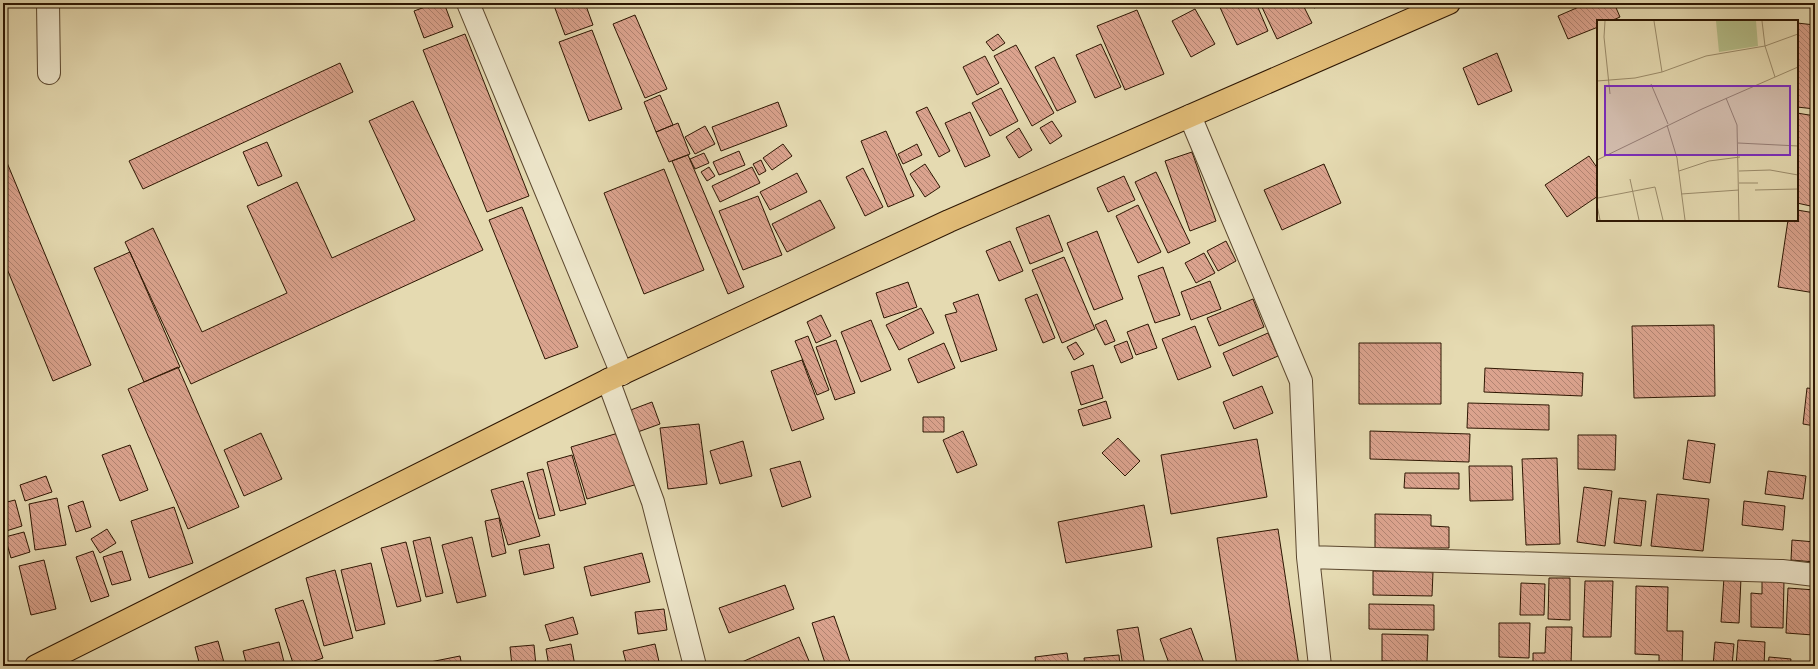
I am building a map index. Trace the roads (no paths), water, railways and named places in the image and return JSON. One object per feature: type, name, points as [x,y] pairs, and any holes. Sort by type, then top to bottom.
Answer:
[{"type":"main road","points":[[36,666],[615,377],[949,220],[1449,3]]},
{"type":"street","points":[[48,3],[49,73]]},
{"type":"street","points":[[468,3],[615,377],[653,502],[695,666]]},
{"type":"street","points":[[1190,116],[1301,381],[1308,557],[1320,666]]},
{"type":"street","points":[[1308,557],[1782,571],[1815,575]]}]
